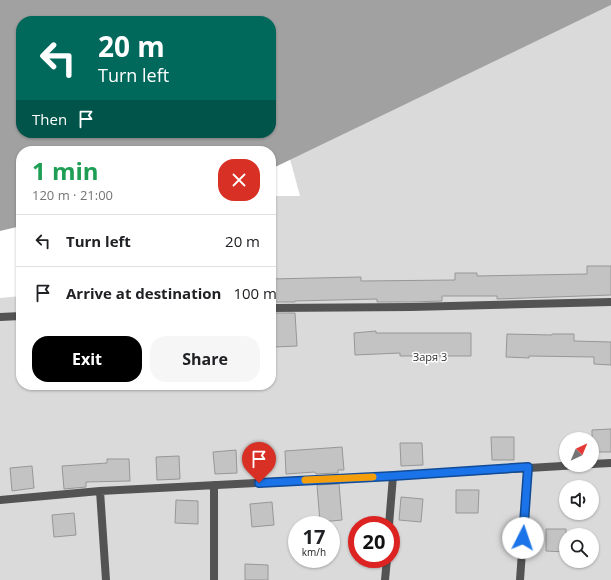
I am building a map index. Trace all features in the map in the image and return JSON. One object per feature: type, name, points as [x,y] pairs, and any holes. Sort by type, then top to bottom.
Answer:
[{"type":"lane","points":[[276,308],[411,307],[611,302]]},
{"type":"lane","points":[[0,317],[16,316]]},
{"type":"lane","points":[[599,464],[611,463]]},
{"type":"lane","points":[[0,500],[100,491],[559,466]]},
{"type":"lane","points":[[520,580],[528,467]]},
{"type":"lane","points":[[390,516],[393,476]]},
{"type":"lane","points":[[214,485],[214,580]]},
{"type":"lane","points":[[100,491],[106,580]]},
{"type":"lane","points":[[385,580],[386,568]]},
{"type":"green space","name":"Заря 3","points":[[611,5],[611,580],[0,580],[0,298],[16,296],[16,390],[276,390],[276,196],[300,196],[290,159]]},
{"type":"shaded area","points":[[0,0],[611,0],[611,5],[276,167],[276,146],[16,146],[16,227],[0,231]]},
{"type":"building","points":[[587,266],[611,266],[611,295],[497,299],[497,296],[442,296],[442,301],[411,302],[377,302],[377,299],[276,302],[276,279],[361,277],[361,281],[455,280],[455,273],[477,273],[477,276],[587,274]]},
{"type":"building","points":[[276,313],[295,313],[297,346],[276,347]]},
{"type":"building","points":[[376,331],[376,333],[471,333],[471,356],[400,356],[400,353],[355,355],[354,333]]},
{"type":"building","points":[[507,334],[574,334],[574,341],[611,342],[611,365],[594,364],[594,357],[506,357]]},
{"type":"building","points":[[611,429],[611,452],[599,452],[599,432],[592,432],[592,430]]},
{"type":"building","points":[[491,437],[514,437],[514,460],[492,460]]},
{"type":"building","points":[[400,443],[422,443],[423,465],[401,466]]},
{"type":"building","points":[[342,447],[344,470],[338,470],[338,473],[316,474],[315,472],[286,474],[285,451]]},
{"type":"building","points":[[236,450],[237,473],[215,474],[213,452]]},
{"type":"building","points":[[179,456],[180,479],[157,480],[156,457]]},
{"type":"building","points":[[107,459],[129,459],[130,481],[86,482],[86,487],[64,489],[62,466],[107,463]]},
{"type":"building","points":[[32,466],[34,488],[12,491],[10,468]]},
{"type":"building","points":[[339,484],[342,520],[340,520],[340,516],[320,516],[317,485]]},
{"type":"building","points":[[456,490],[479,490],[478,513],[456,513]]},
{"type":"building","points":[[401,497],[423,499],[421,522],[400,520]]},
{"type":"building","points":[[176,500],[198,501],[198,524],[175,523]]},
{"type":"building","points":[[272,502],[274,525],[252,527],[250,504]]},
{"type":"building","points":[[74,513],[76,535],[54,537],[52,515]]},
{"type":"building","points":[[546,529],[559,529],[559,552],[546,551]]},
{"type":"building","points":[[245,564],[268,565],[268,580],[245,580]]},
{"type":"slow traffic","points":[[305,480],[373,477]]},
{"type":"route","points":[[259,483],[528,467],[523,538]]}]
